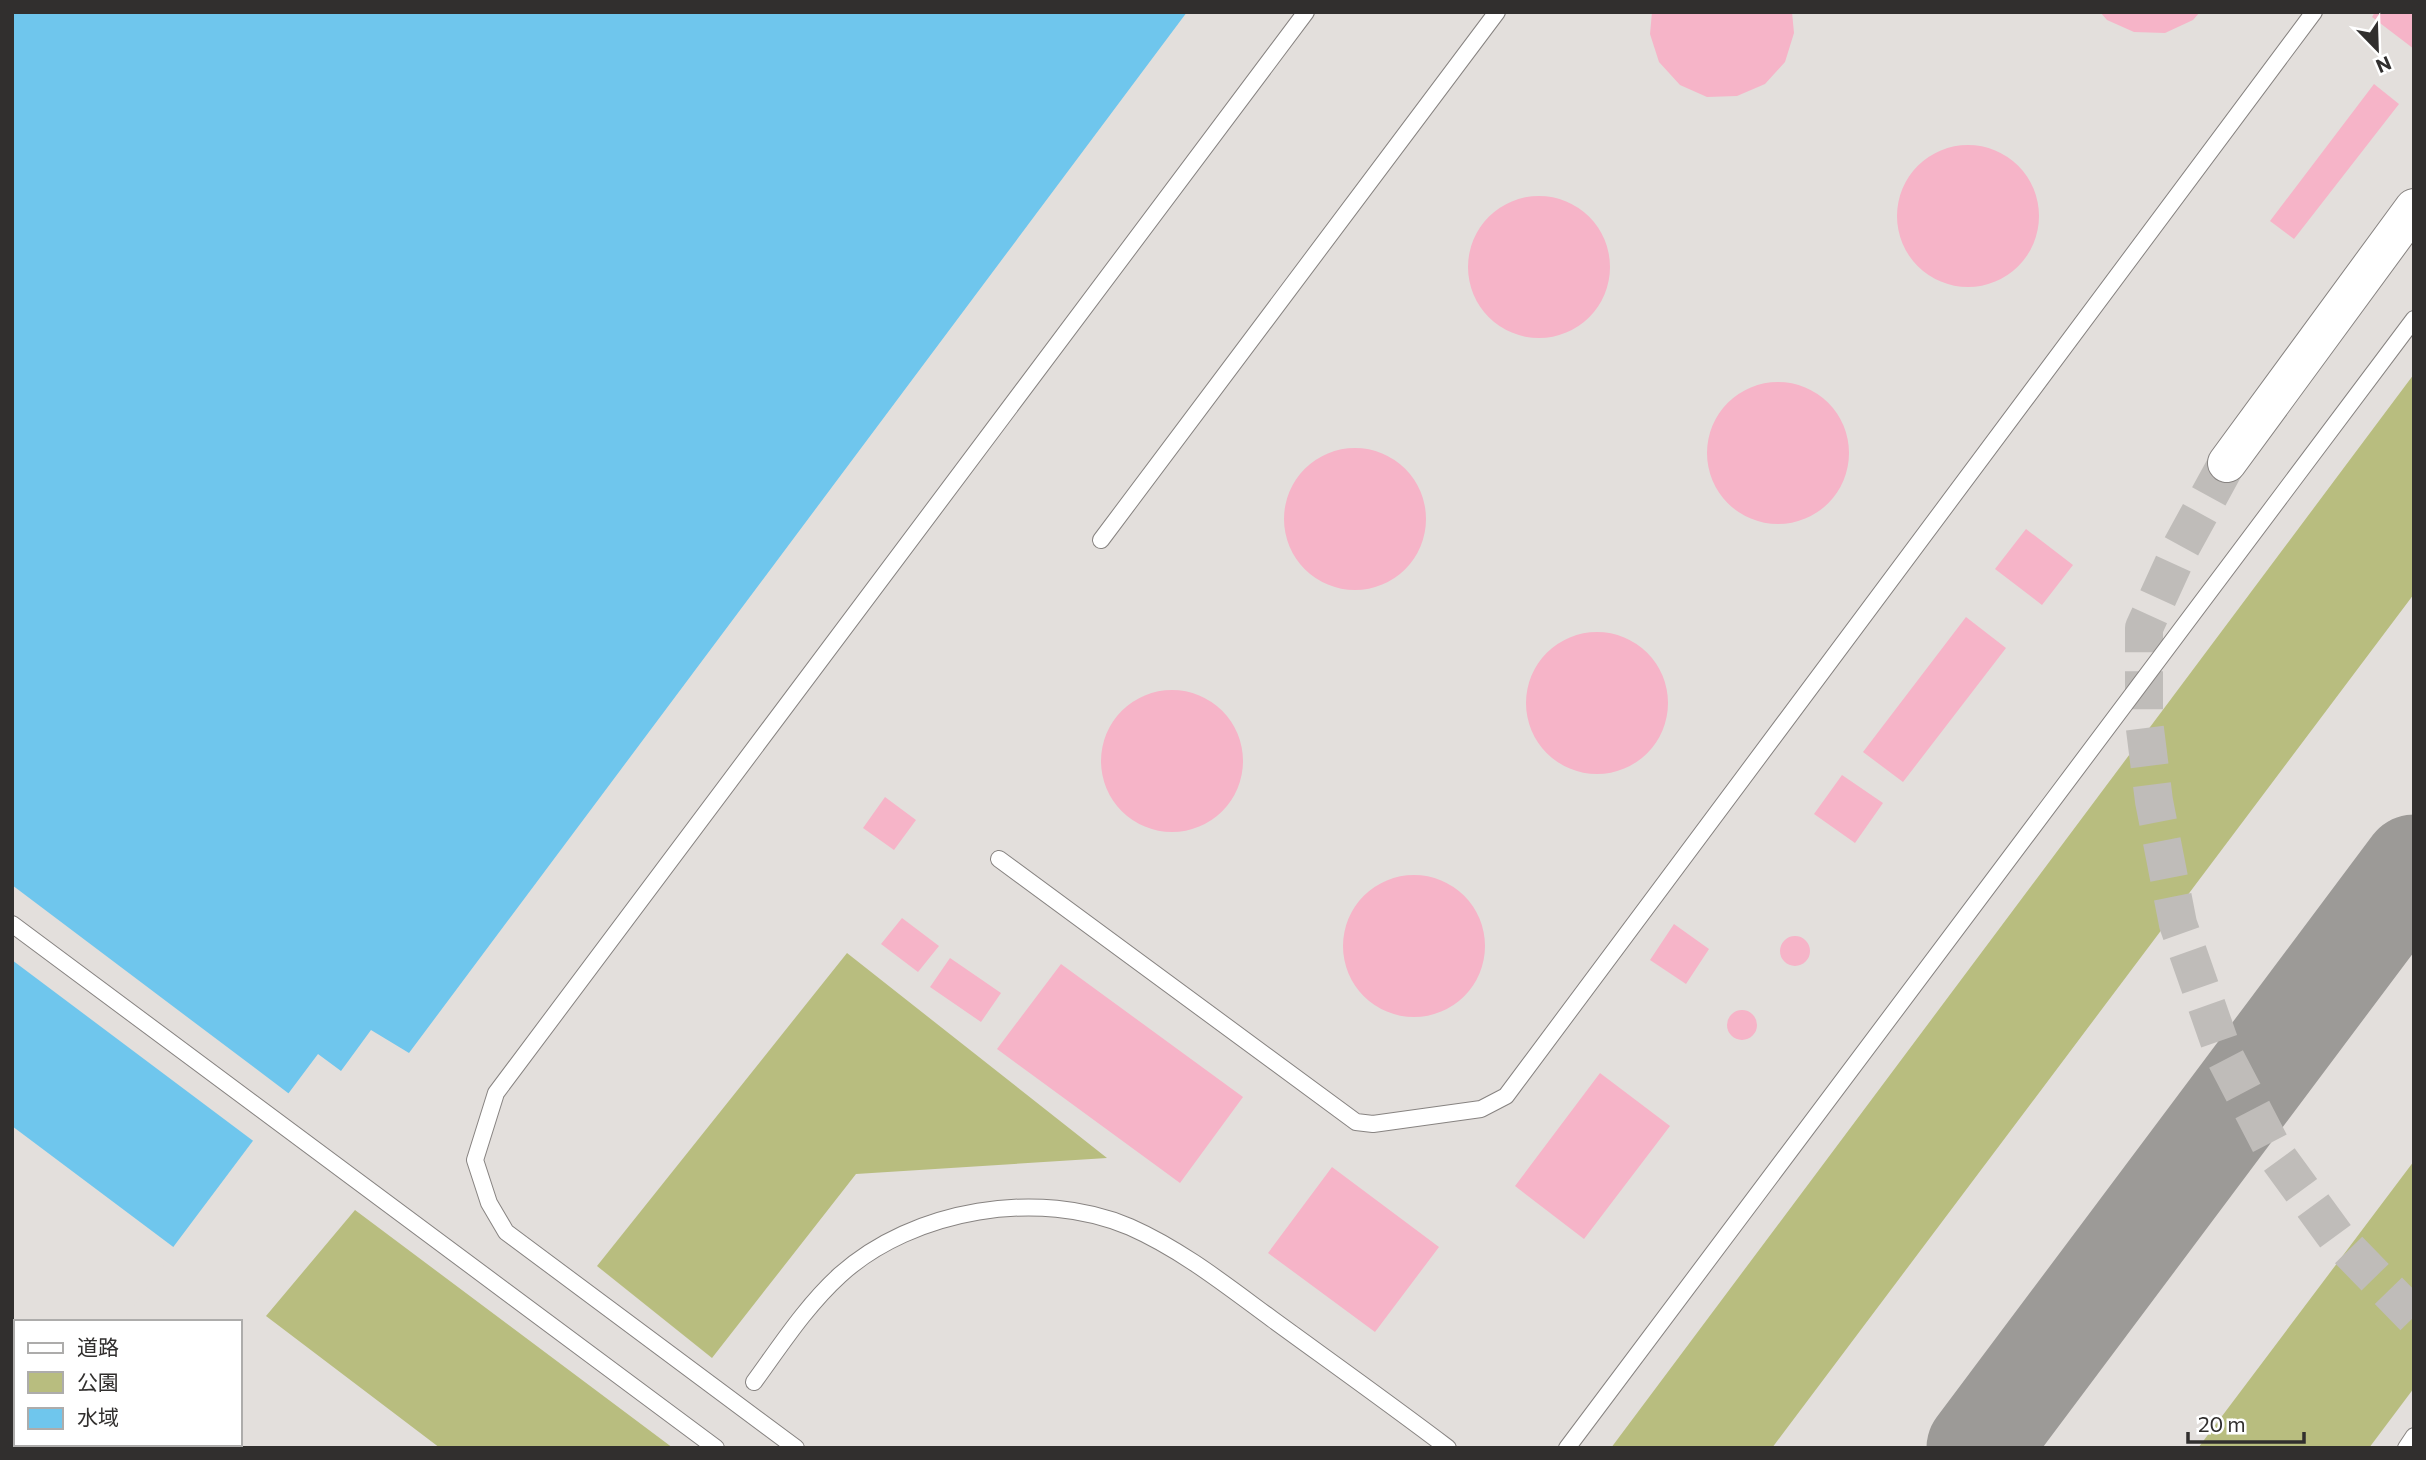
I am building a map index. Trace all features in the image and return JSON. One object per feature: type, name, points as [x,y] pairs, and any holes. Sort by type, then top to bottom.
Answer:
[{"type":"street","points":[[2227,463],[2414,208]]},
{"type":"lane","points":[[796,1448],[506,1232],[489,1203],[475,1160],[496,1094],[1306,12]]},
{"type":"lane","points":[[1101,540],[1497,12]]},
{"type":"lane","points":[[999,859],[1356,1122],[1373,1124],[1481,1109],[1506,1096],[2314,12]]},
{"type":"lane","points":[[1567,1448],[2414,319]]},
{"type":"lane","points":[[12,924],[716,1448]]},
{"type":"lane","points":[[754,1382],[812,1304],[842,1274],[872,1251],[916,1229],[959,1215],[1002,1209],[1052,1209],[1129,1227],[1186,1258],[1448,1448]]},
{"type":"lane","points":[[2406,1448],[2414,1436]]},
{"type":"green space","points":[[2414,374],[2414,594],[1772,1448],[1611,1448]]},
{"type":"green space","points":[[847,953],[1107,1158],[856,1174],[712,1358],[597,1266]]},
{"type":"green space","points":[[2414,1161],[2414,1388],[2369,1448],[2198,1448]]},
{"type":"green space","points":[[355,1210],[673,1448],[440,1448],[266,1316]]},
{"type":"water","points":[[12,12],[1187,12],[409,1053],[371,1030],[341,1071],[318,1054],[118,1320],[14,1320],[14,1446],[23,1448],[12,1448]]},
{"type":"pier","points":[[12,885],[292,1096],[256,1143],[12,960]]},
{"type":"pier","points":[[12,1126],[176,1249],[123,1320],[14,1320],[14,1446],[28,1446],[12,1448]]},
{"type":"building","points":[[1652,12],[1792,12],[1794,33],[1785,62],[1765,84],[1737,96],[1707,97],[1680,85],[1659,62],[1650,34]]},
{"type":"building","points":[[2100,12],[2200,12],[2193,20],[2165,33],[2134,32],[2107,20]]},
{"type":"building","points":[[2375,12],[2414,12],[2414,49],[2372,17]]},
{"type":"building","points":[[2374,84],[2399,104],[2294,239],[2270,221]]},
{"type":"building","points":[[1968,145],[1995,150],[2018,166],[2034,189],[2039,216],[2034,243],[2018,266],[1995,282],[1968,287],[1941,282],[1918,266],[1902,243],[1897,216],[1902,189],[1918,166],[1941,150]]},
{"type":"building","points":[[1539,196],[1566,201],[1589,217],[1605,240],[1610,267],[1605,294],[1589,317],[1566,333],[1539,338],[1512,333],[1489,317],[1473,294],[1468,267],[1473,240],[1489,217],[1512,201]]},
{"type":"building","points":[[1778,382],[1805,387],[1828,403],[1844,426],[1849,453],[1844,480],[1828,503],[1805,519],[1778,524],[1751,519],[1728,503],[1712,480],[1707,453],[1712,426],[1728,403],[1751,387]]},
{"type":"building","points":[[1355,448],[1382,453],[1405,469],[1421,492],[1426,519],[1421,546],[1405,569],[1382,585],[1355,590],[1328,585],[1305,569],[1289,546],[1284,519],[1289,492],[1305,469],[1328,453]]},
{"type":"building","points":[[2026,529],[2073,565],[2042,605],[1995,569]]},
{"type":"building","points":[[1966,617],[2006,648],[1903,782],[1863,752]]},
{"type":"building","points":[[1597,632],[1624,637],[1647,653],[1663,676],[1668,703],[1663,730],[1647,753],[1624,769],[1597,774],[1570,769],[1547,753],[1531,730],[1526,703],[1531,676],[1547,653],[1570,637]]},
{"type":"building","points":[[1172,690],[1199,695],[1222,711],[1238,734],[1243,761],[1238,788],[1222,811],[1199,827],[1172,832],[1145,827],[1122,811],[1106,788],[1101,761],[1106,734],[1122,711],[1145,695]]},
{"type":"building","points":[[1842,775],[1883,803],[1855,843],[1814,814]]},
{"type":"building","points":[[885,797],[916,820],[894,850],[863,828]]},
{"type":"building","points":[[1414,875],[1441,880],[1464,896],[1480,919],[1485,946],[1480,973],[1464,996],[1441,1012],[1414,1017],[1387,1012],[1364,996],[1348,973],[1343,946],[1348,919],[1364,896],[1387,880]]},
{"type":"building","points":[[902,918],[939,946],[918,972],[881,944]]},
{"type":"building","points":[[1674,924],[1709,949],[1686,984],[1650,960]]},
{"type":"building","points":[[1795,936],[1806,940],[1810,951],[1806,962],[1795,966],[1784,962],[1780,951],[1784,940]]},
{"type":"building","points":[[950,958],[1001,993],[981,1022],[930,987]]},
{"type":"building","points":[[1061,964],[1243,1097],[1180,1183],[997,1049]]},
{"type":"building","points":[[1742,1010],[1753,1014],[1757,1025],[1753,1036],[1742,1040],[1731,1036],[1727,1025],[1731,1014]]},
{"type":"building","points":[[1600,1073],[1670,1126],[1584,1239],[1515,1186]]},
{"type":"building","points":[[1332,1167],[1439,1247],[1375,1332],[1268,1253]]},
{"type":"taxiway","points":[[1978,1448],[2414,866]]},
{"type":"tunnel","points":[[2227,463],[2180,549],[2144,628],[2144,721],[2154,801],[2178,924],[2224,1055],[2276,1155],[2336,1237],[2414,1317]]}]
